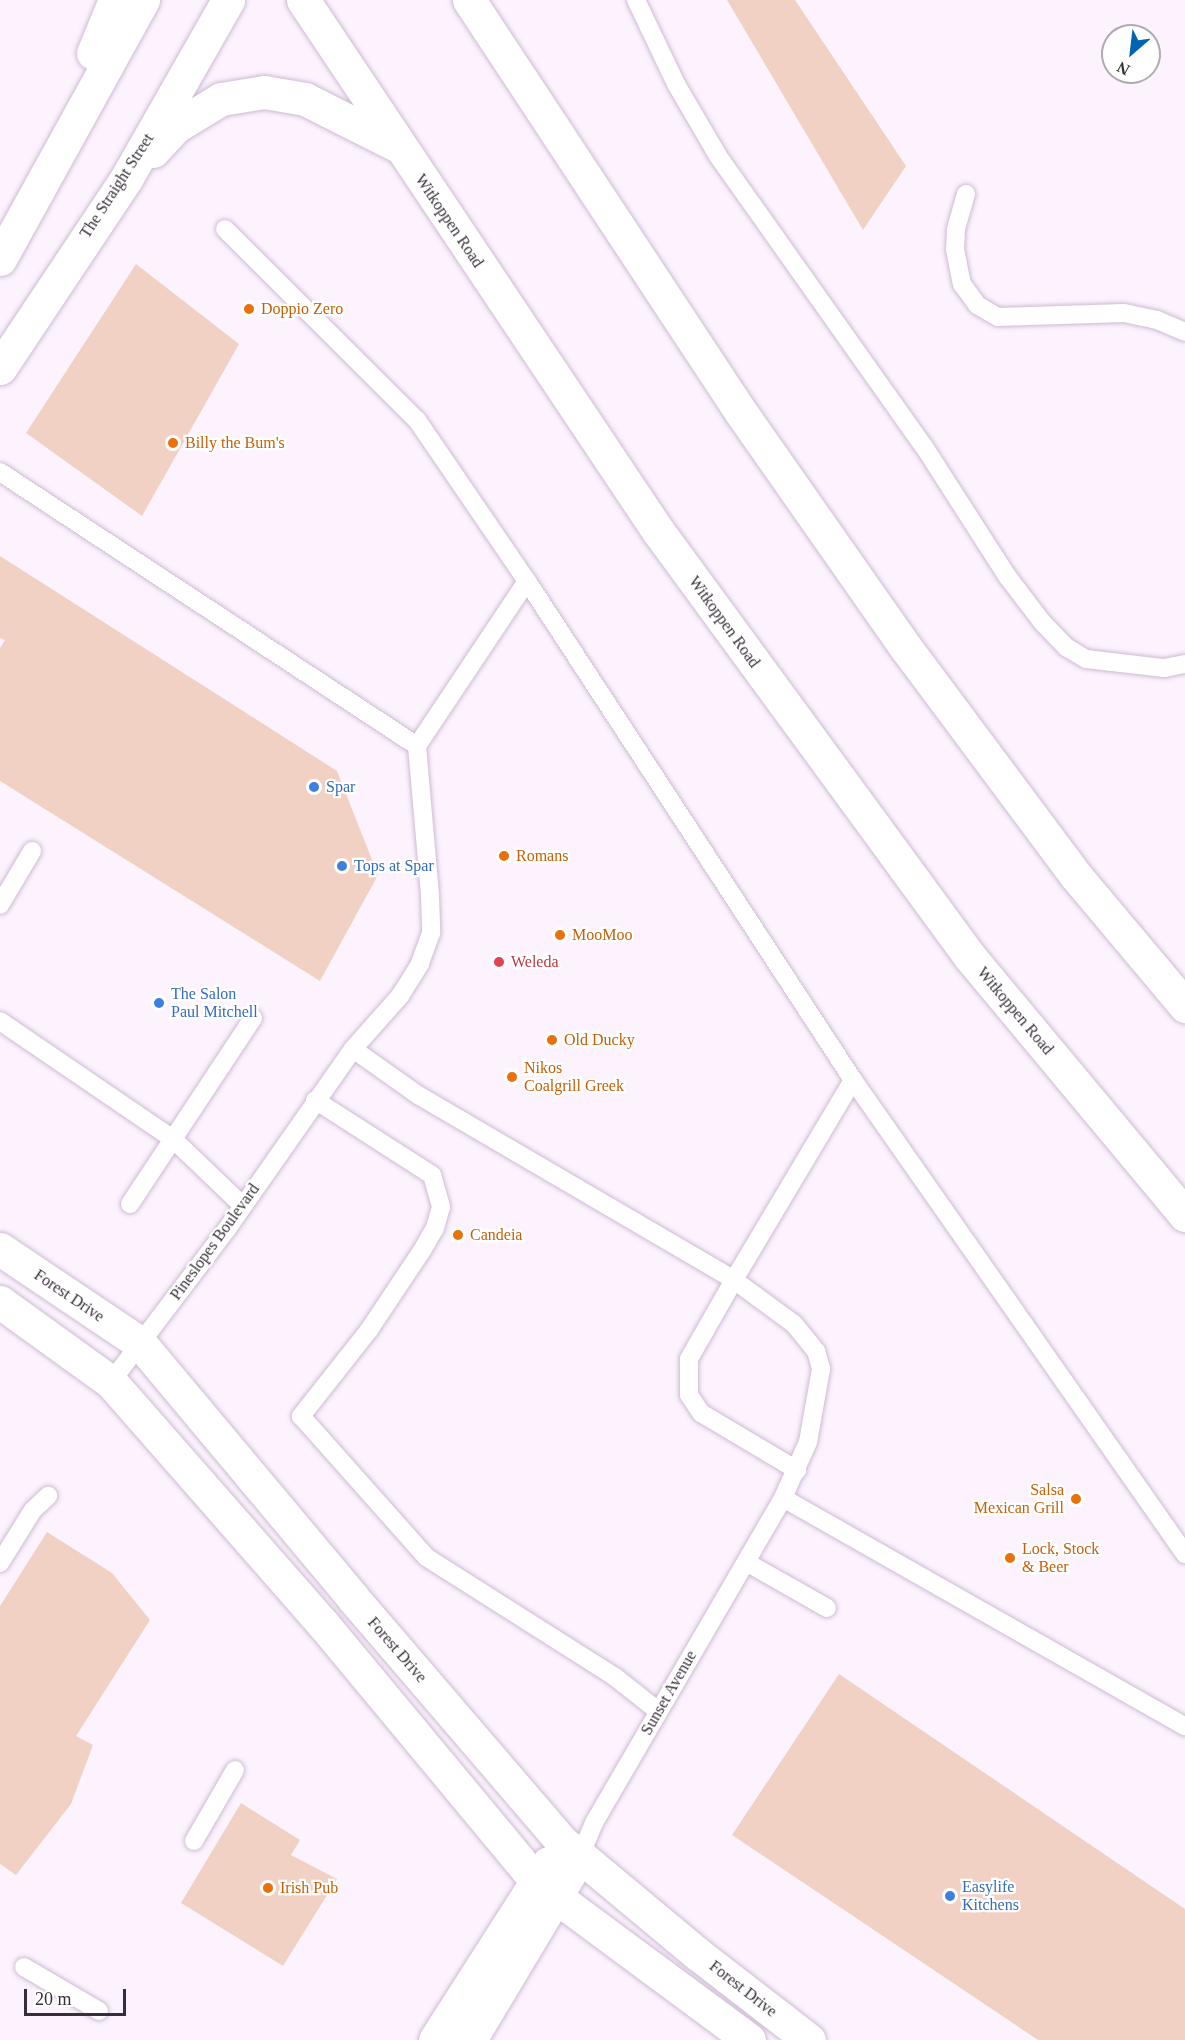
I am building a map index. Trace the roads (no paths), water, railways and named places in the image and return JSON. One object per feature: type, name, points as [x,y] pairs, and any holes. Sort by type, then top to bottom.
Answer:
[{"type":"main road","points":[[8,246],[115,0]]},
{"type":"main road","points":[[8,246],[143,0]]},
{"type":"main road","name":"The Straight Street","points":[[0,368],[126,179],[228,0]]},
{"type":"main road","name":"Witkoppen Road","points":[[303,0],[658,531],[969,957],[1185,1215]]},
{"type":"main road","points":[[471,2],[740,411],[906,648],[1076,876],[1185,1006]]},
{"type":"main road","points":[[126,179],[175,128],[221,99],[264,92],[305,99],[400,147]]},
{"type":"main road","name":"Forest Drive","points":[[0,1249],[140,1343],[571,1849],[706,1961],[809,2040]]},
{"type":"main road","points":[[0,1302],[111,1382],[323,1624],[546,1889],[749,2040]]},
{"type":"main road","name":"Sunset Avenue","points":[[435,2040],[546,1889],[571,1849]]},
{"type":"main road","name":"Sunset Avenue","points":[[470,2040],[546,1889]]},
{"type":"lane","points":[[636,0],[676,84],[718,156],[923,445],[1007,576],[1042,622],[1066,647],[1086,660],[1164,668],[1185,664]]},
{"type":"lane","points":[[966,194],[956,230],[956,249],[962,284],[976,305],[998,317],[1124,313],[1157,320],[1185,332]]},
{"type":"lane","points":[[225,229],[417,420],[527,581],[853,1080],[1185,1554]]},
{"type":"lane","points":[[0,472],[417,746],[527,581]]},
{"type":"lane","name":"Pineslopes Boulevard","points":[[111,1382],[242,1205],[315,1100],[353,1049],[400,996],[420,964],[431,933],[417,746]]},
{"type":"lane","points":[[0,905],[33,851]]},
{"type":"lane","points":[[130,1204],[253,1018]]},
{"type":"lane","points":[[0,1021],[173,1139],[242,1205]]},
{"type":"lane","name":"Sunset Avenue","points":[[353,1049],[418,1095],[734,1280],[794,1324],[816,1351],[821,1369],[816,1416],[797,1470],[783,1498],[594,1823],[571,1849]]},
{"type":"lane","points":[[797,1470],[701,1413],[689,1395],[689,1359],[853,1080]]},
{"type":"lane","points":[[315,1100],[432,1175],[441,1208],[435,1228],[369,1330],[301,1416],[426,1557],[615,1677],[658,1711]]},
{"type":"lane","points":[[0,1563],[33,1510],[48,1496]]},
{"type":"lane","points":[[783,1498],[1185,1725]]},
{"type":"lane","points":[[746,1563],[827,1608]]},
{"type":"lane","points":[[194,1841],[235,1770]]},
{"type":"lane","points":[[24,1967],[99,2012]]},
{"type":"place","name":"Doppio Zero","points":[[249,309]]},
{"type":"place","name":"Billy the Bum's","points":[[173,443]]},
{"type":"place","name":"Spar","points":[[314,787]]},
{"type":"place","name":"Romans","points":[[504,856]]},
{"type":"place","name":"Tops at Spar","points":[[342,866]]},
{"type":"place","name":"MooMoo","points":[[560,935]]},
{"type":"place","name":"Weleda","points":[[499,962]]},
{"type":"place","name":"The Salon Paul Mitchell","points":[[159,1003]]},
{"type":"place","name":"Old Ducky","points":[[552,1040]]},
{"type":"place","name":"Nikos Coalgrill Greek","points":[[512,1077]]},
{"type":"place","name":"Candeia","points":[[458,1235]]},
{"type":"place","name":"Salsa Mexican Grill","points":[[1076,1499]]},
{"type":"place","name":"Lock, Stock & Beer","points":[[1010,1558]]},
{"type":"place","name":"Irish Pub","points":[[268,1888]]},
{"type":"place","name":"Easylife Kitchens","points":[[950,1896]]}]
